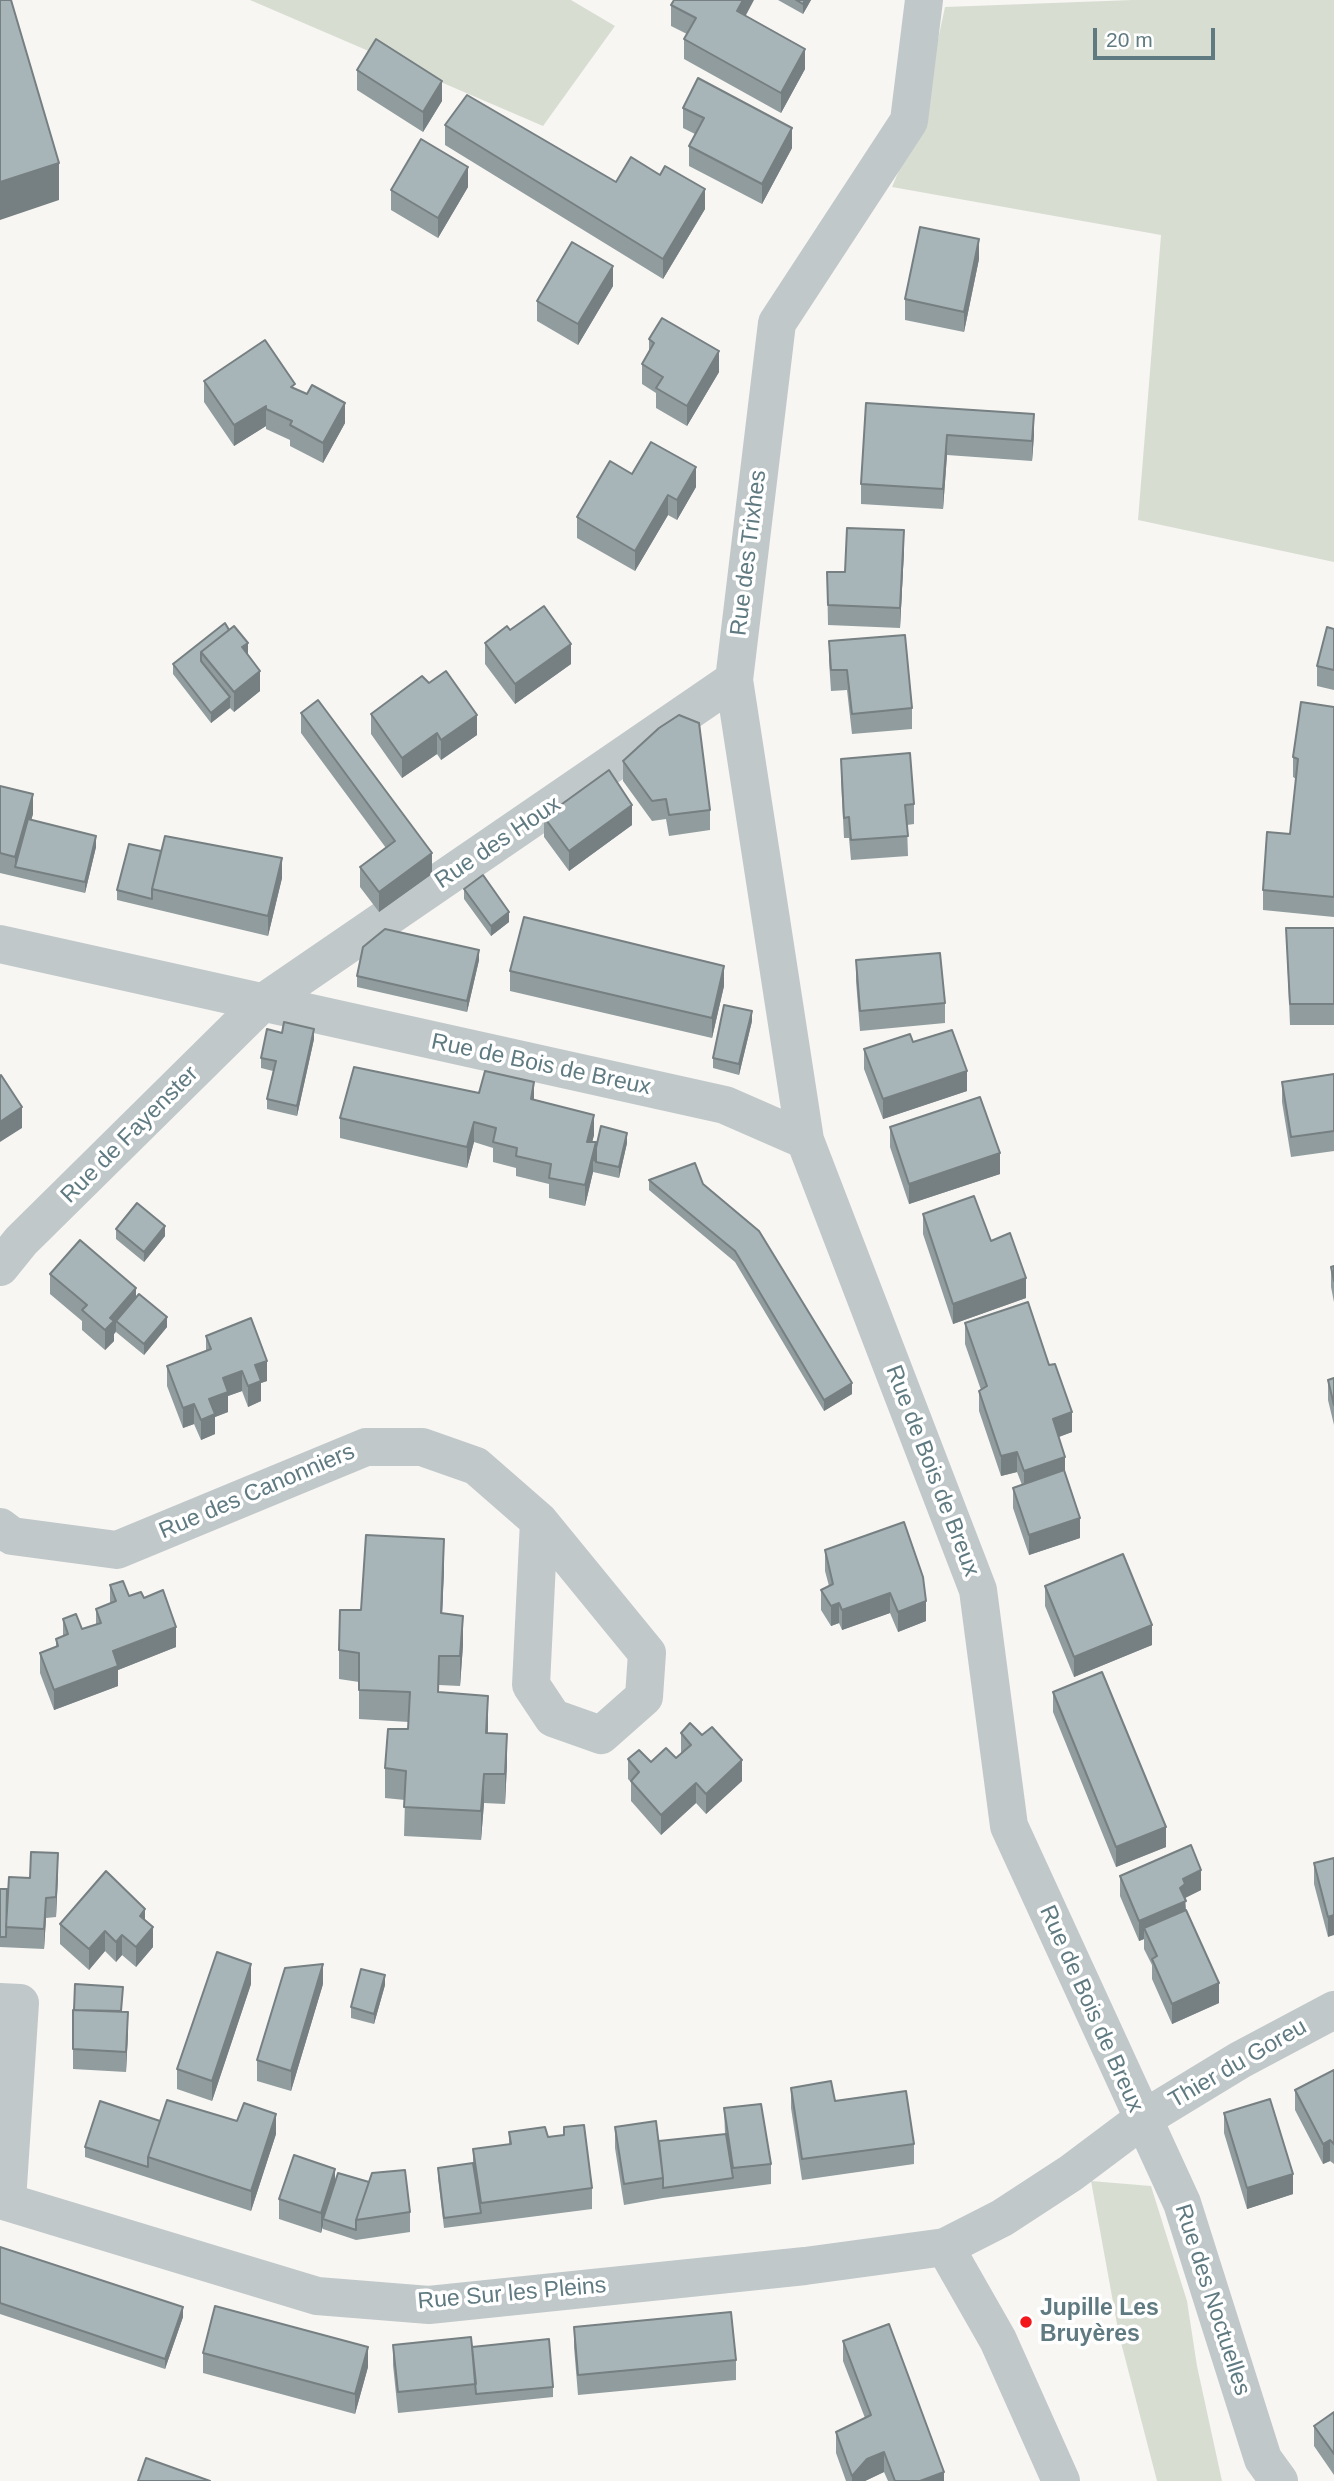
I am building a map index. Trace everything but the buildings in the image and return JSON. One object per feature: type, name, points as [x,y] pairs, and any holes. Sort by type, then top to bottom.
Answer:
[{"type":"street","name":"Rue des Trixhes","points":[[806,1140],[733,680],[778,323],[909,121],[923,0]]},
{"type":"street","name":"Rue des Houx","points":[[261,1004],[733,680]]},
{"type":"street","name":"Rue de Bois de Breux","points":[[0,944],[725,1105],[806,1140],[978,1590],[1009,1826],[1143,2119],[1013,2211],[946,2247]]},
{"type":"street","name":"Rue de Fayenster","points":[[0,1267],[21,1241],[261,1004]]},
{"type":"street","name":"Rue des Canonniers","points":[[0,1527],[12,1536],[117,1550],[366,1447],[422,1447],[476,1466],[539,1521],[647,1653],[644,1697],[601,1735],[553,1718],[531,1685],[539,1521]]},
{"type":"street","name":"Rue Sur les Pleins","points":[[0,2002],[20,2003],[3,2200],[317,2296],[429,2305],[805,2266],[946,2247]]},
{"type":"street","name":"Thier du Goreu","points":[[1143,2119],[1240,2060],[1334,2010]]},
{"type":"street","name":"Rue des Noctuelles","points":[[1143,2119],[1182,2203],[1263,2459],[1279,2481]]},
{"type":"street","points":[[946,2247],[998,2340],[1061,2481]]},
{"type":"shaded area","points":[[250,0],[571,0],[615,26],[543,126]]},
{"type":"shaded area","points":[[1132,0],[1334,0],[1334,562],[1138,520],[1161,235],[892,187],[921,118],[945,7]]},
{"type":"shaded area","points":[[1091,2181],[1151,2186],[1187,2301],[1197,2366],[1222,2481],[1157,2481],[1119,2335]]},
{"type":"place","name":"Jupille Les Bruyères","points":[[1026,2322]]}]
